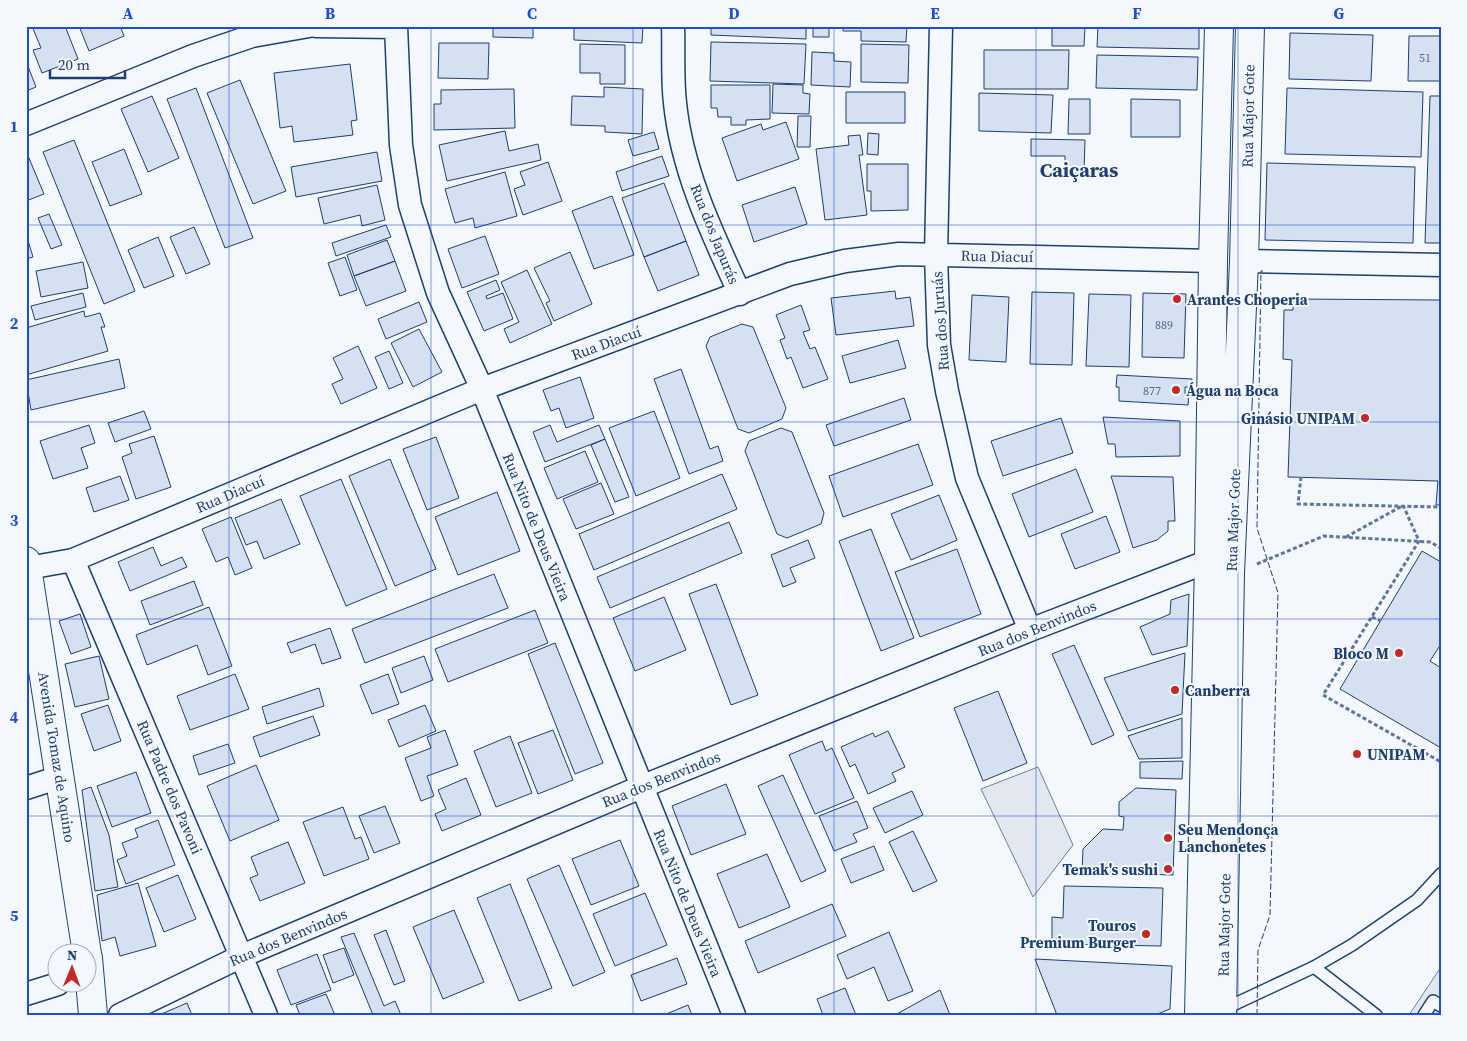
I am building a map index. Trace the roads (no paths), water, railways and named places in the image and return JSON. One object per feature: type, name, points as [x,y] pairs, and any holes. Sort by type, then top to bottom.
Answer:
[{"type":"main road","name":"Rua Major Gote","points":[[1214,1014],[1220,567],[1212,261],[1218,26]]},
{"type":"main road","name":"Rua Major Gote","points":[[1220,567],[1244,261],[1250,26]]},
{"type":"main road","name":"Avenida Tomaz de Aquino","points":[[27,565],[85,944]]},
{"type":"main road","name":"Avenida Tomaz de Aquino","points":[[91,994],[93,1015]]},
{"type":"street","points":[[26,124],[193,56],[252,36],[309,26]]},
{"type":"street","points":[[316,26],[396,26]]},
{"type":"street","name":"Rua Nito de Deus Vieira","points":[[396,26],[401,145],[410,205],[438,292],[482,389],[734,1015]]},
{"type":"street","name":"Rua dos Japurás","points":[[673,26],[675,103],[684,155],[704,217],[740,294]]},
{"type":"street","name":"Rua dos Juruás","points":[[941,26],[936,255],[939,345],[967,478],[1030,630]]},
{"type":"street","name":"Rua Diacuí","points":[[27,565],[73,560],[482,389],[790,274],[845,261],[899,254],[1212,261]]},
{"type":"street","points":[[1244,261],[1441,265]]},
{"type":"street","name":"Rua Padre dos Pavoni","points":[[73,560],[266,1015]]},
{"type":"street","name":"Rua dos Benvindos","points":[[120,1015],[242,956],[642,787],[1030,630],[1220,567]]},
{"type":"street","points":[[26,788],[60,777]]},
{"type":"street","points":[[26,994],[48,987]]},
{"type":"lane","points":[[1214,1014],[1314,967],[1352,945],[1417,900],[1441,874]]},
{"type":"lane","points":[[1314,967],[1376,1015]]},
{"type":"lane","points":[[1424,1015],[1437,1004],[1441,992]]},
{"type":"place","name":"Arantes Choperia","points":[[1177,299]]},
{"type":"place","name":"Água na Boca","points":[[1176,390]]},
{"type":"place","name":"Ginásio UNIPAM","points":[[1365,418]]},
{"type":"place","name":"Bloco M","points":[[1399,653]]},
{"type":"place","name":"Canberra","points":[[1175,690]]},
{"type":"place","name":"UNIPAM","points":[[1357,754]]},
{"type":"place","name":"Seu Mendonça Lanchonetes","points":[[1168,838]]},
{"type":"place","name":"Temak's sushi","points":[[1168,869]]},
{"type":"place","name":"Touros Premium Burger","points":[[1146,934]]},
{"type":"district","name":"Caiçaras","points":[[1079,170]]}]
